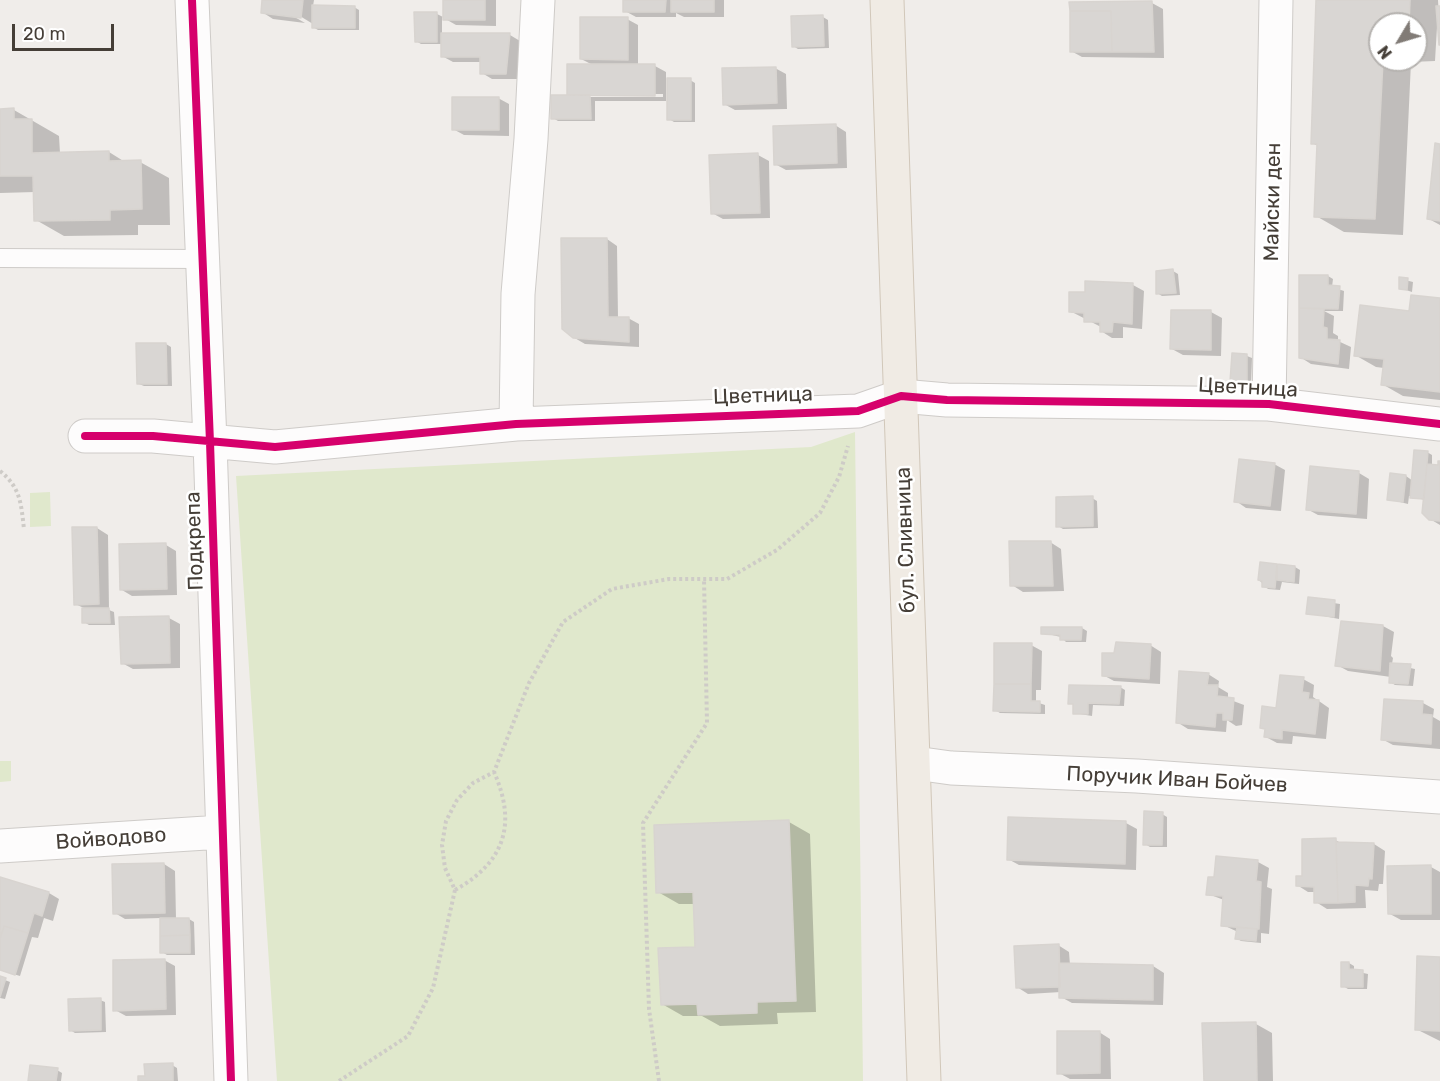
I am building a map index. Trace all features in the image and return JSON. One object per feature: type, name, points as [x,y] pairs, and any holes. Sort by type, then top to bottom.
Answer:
[{"type":"main road","name":"бул. Сливница","points":[[887,0],[915,763],[924,1081]]},
{"type":"street","name":"Подкрепа","points":[[192,0],[210,442],[231,1081]]},
{"type":"street","points":[[516,424],[518,294],[531,139],[538,0]]},
{"type":"street","name":"Майски ден","points":[[1269,404],[1276,0]]},
{"type":"street","name":"Цветница","points":[[85,436],[153,436],[275,447],[516,424],[858,411],[901,396],[947,400],[1269,404],[1440,424]]},
{"type":"street","name":"Поручик Иван Бойчев","points":[[915,763],[951,768],[1137,776],[1440,796]]},
{"type":"street","name":"Войводово","points":[[0,846],[222,832]]},
{"type":"lane","points":[[0,258],[201,259]]},
{"type":"path","points":[[339,1081],[408,1036],[433,988],[455,890],[445,868],[442,845],[446,822],[457,800],[473,783],[494,772],[529,683],[563,622],[612,589],[669,579],[727,579],[777,550],[820,513],[839,477],[858,411]]},
{"type":"path","points":[[0,471],[12,480],[20,493],[24,530]]},
{"type":"path","points":[[659,1081],[650,1008],[643,823],[707,723],[704,579]]},
{"type":"path","points":[[455,890],[476,878],[484,870],[492,861],[503,840],[507,817],[504,794],[494,772]]},
{"type":"green space","points":[[855,432],[863,1081],[277,1081],[236,476],[811,447]]},
{"type":"green space","points":[[50,492],[51,526],[30,527],[30,493]]},
{"type":"green space","points":[[0,761],[11,761],[11,781],[0,782]]},
{"type":"building","points":[[262,0],[303,0],[301,18],[261,13]]},
{"type":"building","points":[[443,0],[485,0],[485,20],[443,20]]},
{"type":"building","points":[[623,0],[666,0],[665,12],[623,12]]},
{"type":"building","points":[[671,0],[714,0],[714,12],[671,12]]},
{"type":"building","points":[[1316,0],[1410,0],[1410,12],[1368,12],[1368,72],[1382,72],[1375,219],[1314,217],[1317,144],[1311,144]]},
{"type":"building","points":[[1152,1],[1154,52],[1112,52],[1111,11],[1070,11],[1069,2]]},
{"type":"building","points":[[312,5],[355,6],[355,28],[312,28]]},
{"type":"building","points":[[1436,6],[1440,6],[1440,45],[1439,45]]},
{"type":"building","points":[[1070,11],[1111,11],[1112,52],[1070,52]]},
{"type":"building","points":[[414,12],[437,12],[437,42],[415,42]]},
{"type":"building","points":[[823,15],[824,46],[792,47],[791,16]]},
{"type":"building","points":[[580,17],[628,17],[628,60],[580,59]]},
{"type":"building","points":[[441,33],[510,33],[506,74],[480,74],[480,57],[441,57]]},
{"type":"building","points":[[567,64],[655,64],[655,96],[567,95]]},
{"type":"building","points":[[776,67],[777,103],[723,105],[722,68]]},
{"type":"building","points":[[667,78],[691,78],[691,120],[667,120]]},
{"type":"building","points":[[551,95],[590,95],[591,119],[551,119]]},
{"type":"building","points":[[452,97],[499,97],[499,130],[452,130]]},
{"type":"building","points":[[14,108],[14,119],[32,119],[32,153],[109,151],[109,161],[141,160],[142,209],[110,210],[110,220],[34,221],[33,176],[0,176],[0,109]]},
{"type":"building","points":[[836,124],[837,163],[774,165],[773,126]]},
{"type":"building","points":[[1435,143],[1440,144],[1440,221],[1427,219]]},
{"type":"building","points":[[758,153],[760,213],[711,214],[709,155]]},
{"type":"building","points":[[561,238],[607,238],[608,317],[629,317],[629,342],[573,338],[562,329]]},
{"type":"building","points":[[1173,269],[1176,293],[1156,294],[1156,271]]},
{"type":"building","points":[[1299,275],[1328,275],[1328,285],[1340,286],[1338,309],[1299,308]]},
{"type":"building","points":[[1399,277],[1408,278],[1407,290],[1399,289]]},
{"type":"building","points":[[1085,281],[1133,283],[1132,324],[1113,322],[1112,332],[1100,332],[1100,322],[1084,322],[1084,313],[1069,312],[1069,292],[1085,292]]},
{"type":"building","points":[[1411,295],[1440,298],[1440,392],[1381,385],[1384,359],[1354,356],[1360,305],[1409,311]]},
{"type":"building","points":[[1299,308],[1324,309],[1323,327],[1327,328],[1327,339],[1340,340],[1338,364],[1299,358]]},
{"type":"building","points":[[1171,310],[1211,310],[1211,350],[1170,349]]},
{"type":"building","points":[[136,343],[166,343],[167,384],[137,384]]},
{"type":"building","points":[[1232,353],[1247,354],[1247,383],[1230,382]]},
{"type":"building","points":[[1414,450],[1428,451],[1424,499],[1410,498]]},
{"type":"building","points":[[1239,459],[1275,463],[1270,506],[1234,502]]},
{"type":"building","points":[[1440,461],[1440,521],[1429,520],[1422,513],[1427,464],[1438,465]]},
{"type":"building","points":[[1310,466],[1359,471],[1356,514],[1306,510]]},
{"type":"building","points":[[1390,473],[1406,475],[1403,502],[1387,500]]},
{"type":"building","points":[[1093,496],[1093,526],[1056,527],[1056,497]]},
{"type":"building","points":[[72,527],[97,527],[99,604],[74,605]]},
{"type":"building","points":[[1009,541],[1051,541],[1053,586],[1010,586]]},
{"type":"building","points":[[166,543],[167,589],[120,590],[119,544]]},
{"type":"building","points":[[1260,562],[1277,564],[1275,588],[1262,587],[1262,581],[1258,580]]},
{"type":"building","points":[[1277,564],[1295,566],[1294,582],[1277,580]]},
{"type":"building","points":[[1308,597],[1335,600],[1334,617],[1306,614]]},
{"type":"building","points":[[82,608],[109,608],[110,623],[82,623]]},
{"type":"building","points":[[169,616],[170,663],[121,664],[119,617]]},
{"type":"building","points":[[1341,621],[1383,625],[1380,671],[1335,666]]},
{"type":"building","points":[[1041,627],[1082,627],[1081,640],[1060,640],[1060,635],[1041,634]]},
{"type":"building","points":[[1116,642],[1151,644],[1149,679],[1102,676],[1102,653],[1114,653]]},
{"type":"building","points":[[994,643],[1032,643],[1031,684],[994,684]]},
{"type":"building","points":[[1390,663],[1411,664],[1408,684],[1389,683]]},
{"type":"building","points":[[1179,671],[1209,673],[1207,685],[1218,685],[1217,696],[1234,698],[1232,720],[1223,720],[1223,713],[1216,713],[1215,727],[1176,723]]},
{"type":"building","points":[[1280,675],[1304,677],[1302,692],[1309,693],[1308,699],[1319,700],[1315,734],[1282,730],[1282,739],[1264,737],[1265,729],[1260,728],[1262,706],[1276,708]]},
{"type":"building","points":[[994,684],[1031,684],[1031,701],[1040,701],[1040,712],[993,711]]},
{"type":"building","points":[[1069,685],[1121,686],[1119,704],[1088,703],[1088,714],[1073,714],[1073,704],[1068,704]]},
{"type":"building","points":[[1384,699],[1423,701],[1422,714],[1432,715],[1431,744],[1381,740]]},
{"type":"building","points":[[1144,811],[1163,812],[1162,845],[1143,845]]},
{"type":"building","points":[[1008,817],[1126,821],[1125,864],[1007,860]]},
{"type":"building","points":[[789,820],[796,1001],[757,1002],[757,1013],[698,1015],[697,1004],[661,1005],[658,948],[695,947],[693,892],[656,893],[654,825]]},
{"type":"building","points":[[1336,838],[1338,903],[1314,903],[1314,887],[1296,886],[1296,876],[1302,876],[1302,839]]},
{"type":"building","points":[[1336,842],[1374,843],[1372,879],[1369,878],[1368,886],[1355,885],[1355,902],[1338,903]]},
{"type":"building","points":[[1216,856],[1258,860],[1256,881],[1261,882],[1259,929],[1221,926],[1223,896],[1206,895],[1208,877],[1214,877]]},
{"type":"building","points":[[164,863],[165,913],[113,914],[112,864]]},
{"type":"building","points":[[1431,865],[1431,914],[1388,914],[1387,866]]},
{"type":"building","points":[[0,877],[49,892],[42,916],[34,913],[28,933],[4,926],[0,939]]},
{"type":"building","points":[[160,918],[189,918],[190,935],[160,936]]},
{"type":"building","points":[[4,926],[28,933],[15,975],[0,970],[0,939]]},
{"type":"building","points":[[1237,927],[1257,929],[1256,941],[1235,939]]},
{"type":"building","points":[[190,935],[190,953],[160,953],[160,936]]},
{"type":"building","points":[[1059,944],[1060,987],[1016,988],[1014,946]]},
{"type":"building","points":[[1417,956],[1440,957],[1440,1031],[1415,1030]]},
{"type":"building","points":[[165,959],[166,1009],[113,1011],[113,960]]},
{"type":"building","points":[[1341,962],[1349,962],[1349,969],[1363,970],[1363,987],[1341,987]]},
{"type":"building","points":[[1059,963],[1153,965],[1153,1000],[1059,998]]},
{"type":"building","points":[[0,976],[6,978],[0,997]]},
{"type":"building","points":[[101,998],[101,1030],[69,1031],[68,999]]},
{"type":"building","points":[[1256,1022],[1257,1081],[1204,1081],[1202,1023]]},
{"type":"building","points":[[1057,1031],[1100,1031],[1100,1073],[1057,1074]]},
{"type":"building","points":[[173,1063],[173,1081],[138,1081],[138,1076],[145,1076],[144,1064]]},
{"type":"building","points":[[30,1065],[58,1068],[56,1081],[28,1081]]},
{"type":"cycle path","points":[[192,0],[210,442],[231,1081]]},
{"type":"cycle path","points":[[85,436],[153,436],[275,447],[516,424],[858,411],[901,396],[947,400],[1269,404],[1440,424]]}]
